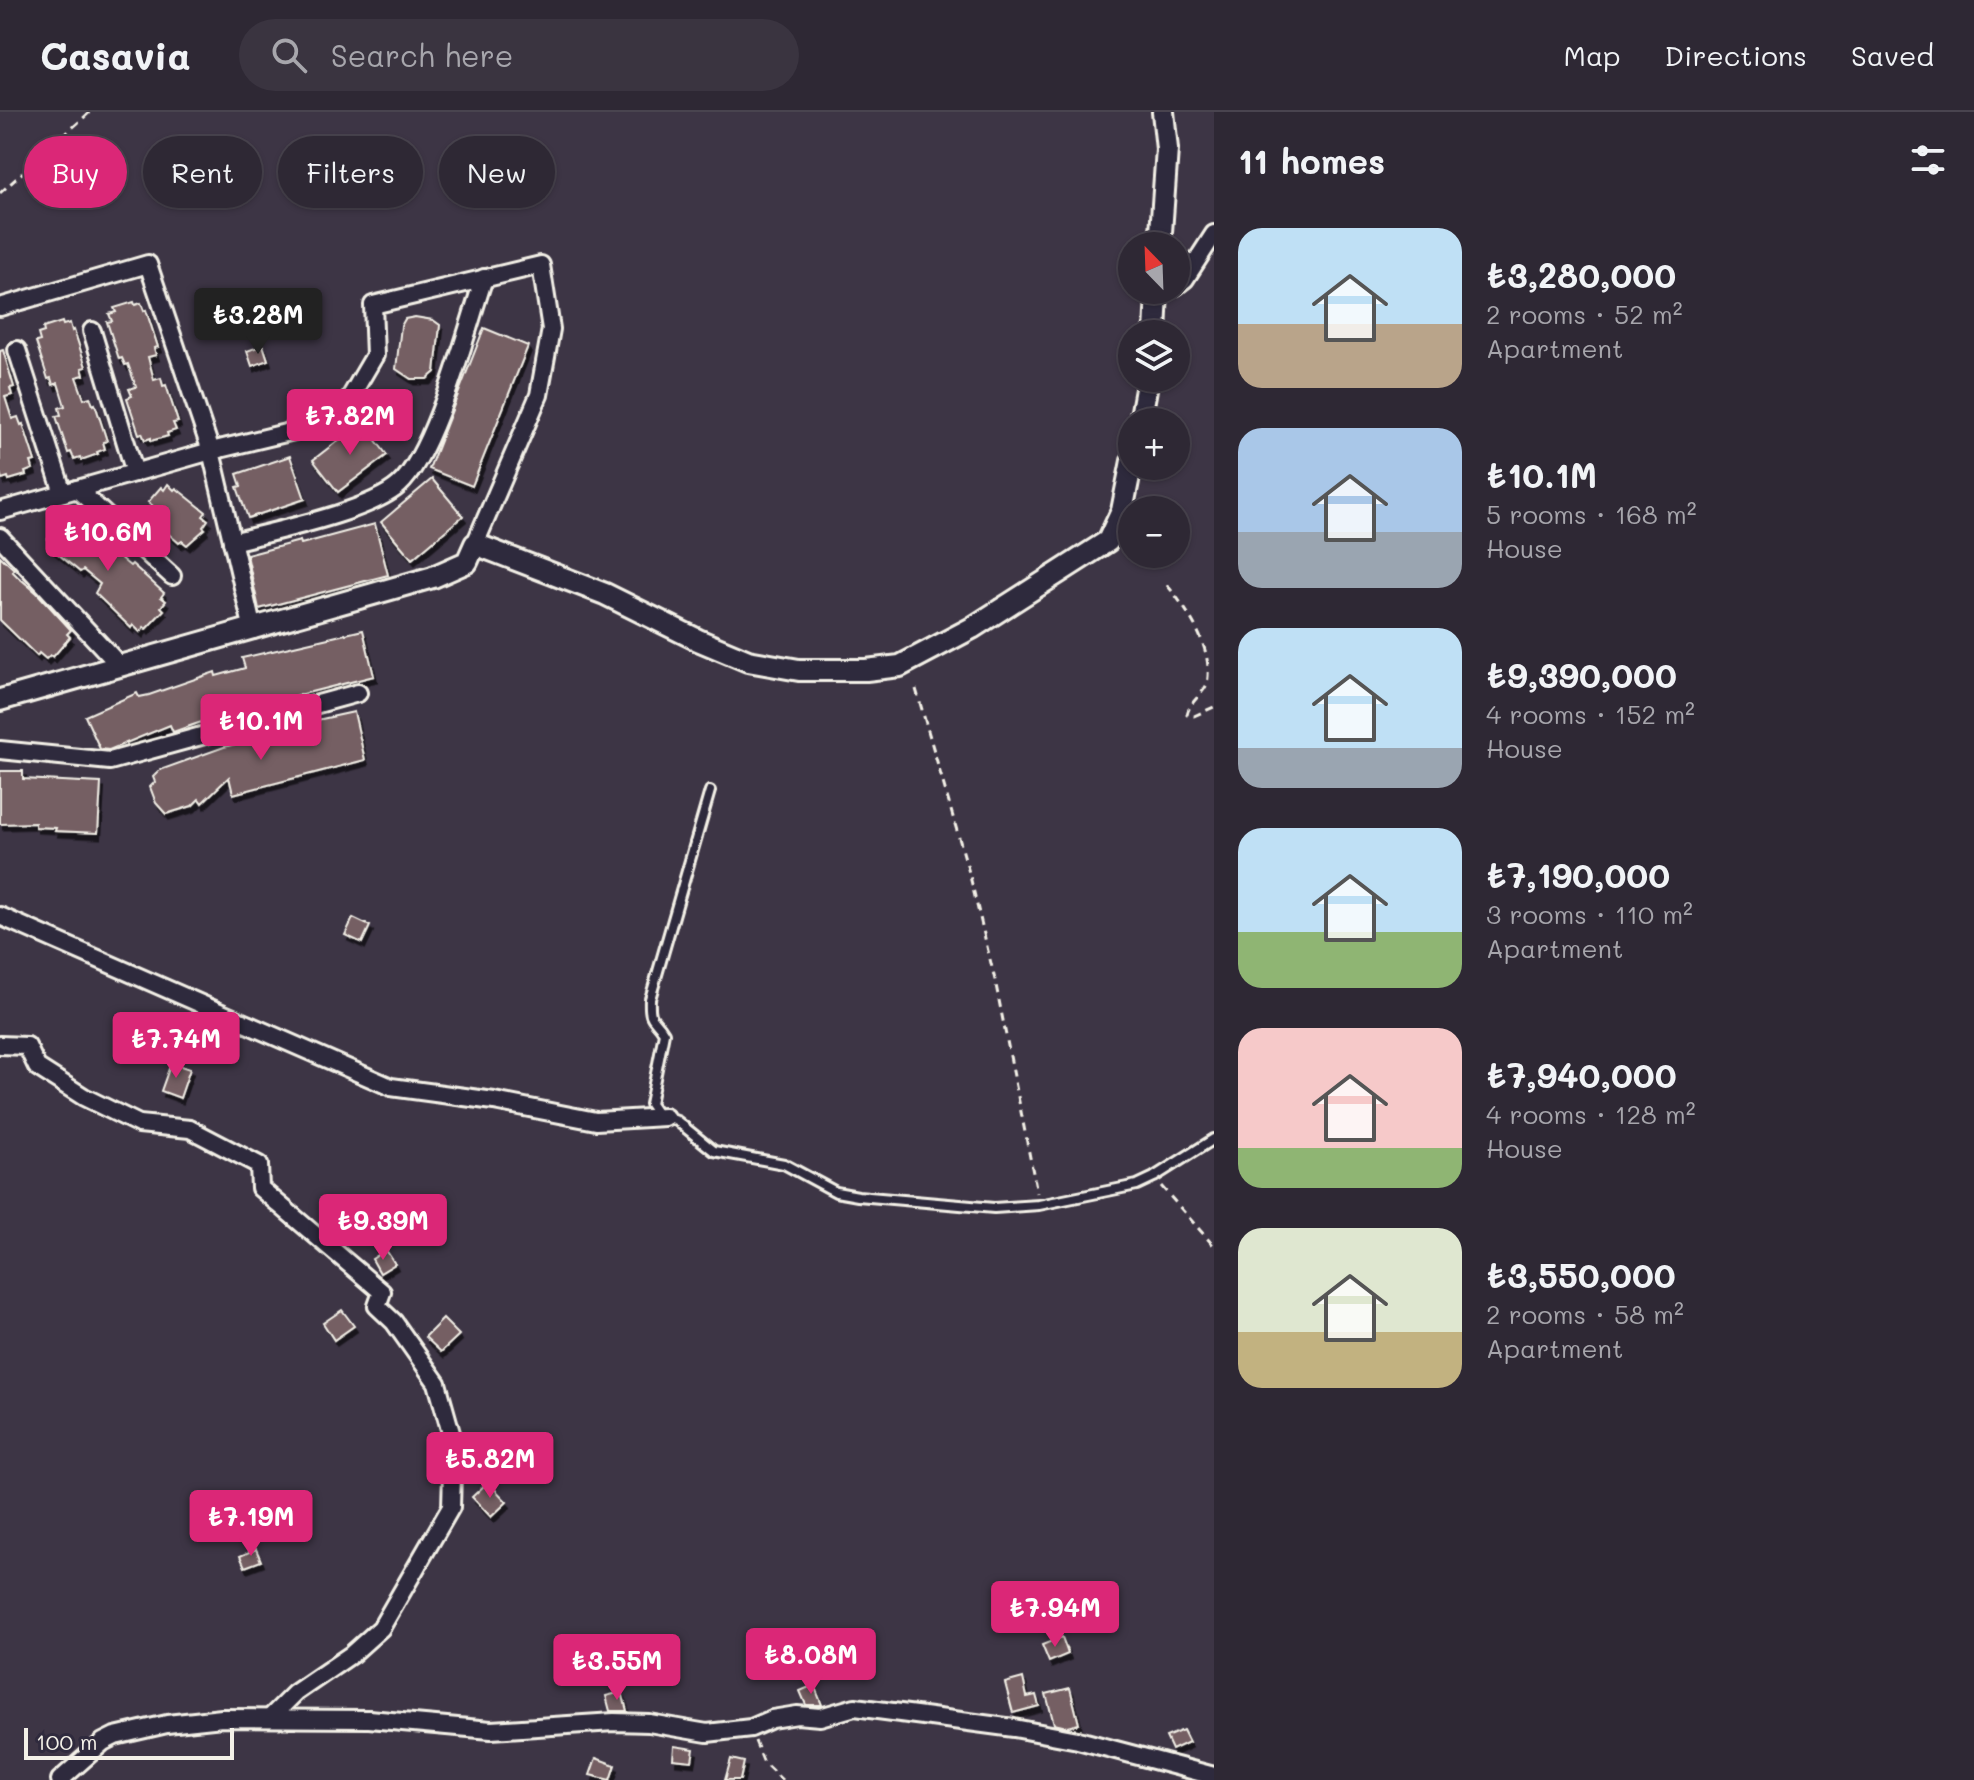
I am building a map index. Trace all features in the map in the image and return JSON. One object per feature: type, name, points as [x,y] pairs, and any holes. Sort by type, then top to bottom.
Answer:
[{"type":"street","points":[[1161,232],[1167,149],[1163,112]]},
{"type":"street","points":[[1190,271],[1214,234]]},
{"type":"street","points":[[0,307],[148,264],[211,451],[253,630]]},
{"type":"street","points":[[0,511],[211,451],[294,431],[341,413],[375,355],[373,305],[541,265],[551,329],[539,395],[467,562],[433,577],[0,700]]},
{"type":"street","points":[[232,542],[335,514],[397,487],[411,472],[433,430],[484,278]]},
{"type":"street","points":[[92,331],[135,473]]},
{"type":"street","points":[[17,350],[70,491],[172,576]]},
{"type":"street","points":[[475,544],[605,594],[748,661],[799,670],[866,670],[900,666],[972,628],[1108,541],[1122,511],[1128,480]]},
{"type":"street","points":[[0,537],[121,667]]},
{"type":"street","points":[[0,750],[110,761],[358,693]]},
{"type":"street","points":[[0,916],[391,1087],[494,1101],[596,1121],[665,1117]]},
{"type":"street","points":[[0,1045],[27,1046],[37,1067],[84,1097],[139,1124],[190,1129],[259,1165],[260,1188],[382,1292],[377,1306],[394,1322],[437,1383],[453,1440],[451,1507],[381,1628],[352,1654],[295,1693],[271,1717]]},
{"type":"street","points":[[60,1780],[103,1742],[115,1736],[191,1721],[271,1717],[369,1719],[491,1730],[614,1722],[663,1724],[707,1733],[751,1728],[772,1719],[797,1715],[820,1717],[855,1707],[1014,1728],[1078,1740],[1214,1776]]},
{"type":"lane","points":[[710,791],[650,999],[649,1013],[664,1033],[650,1104],[652,1109],[677,1121],[714,1151],[784,1164],[836,1192],[994,1208],[1039,1205],[1115,1191],[1154,1177],[1214,1139]]},
{"type":"path","points":[[0,193],[90,112]]},
{"type":"path","points":[[1167,585],[1191,616],[1209,653],[1210,676],[1187,715],[1194,716],[1214,707]]},
{"type":"path","points":[[916,689],[970,876],[995,980],[1039,1205]]},
{"type":"path","points":[[1154,1177],[1214,1246]]},
{"type":"path","points":[[751,1728],[764,1763],[782,1780]]},
{"type":"building","points":[[134,302],[135,305],[141,303],[146,310],[158,347],[154,348],[156,355],[148,357],[154,380],[161,378],[163,386],[166,385],[178,422],[173,423],[176,430],[167,433],[168,436],[151,441],[151,438],[145,440],[142,433],[139,434],[127,398],[132,396],[129,389],[136,387],[128,364],[119,359],[107,322],[112,321],[109,314],[116,312],[114,308]]},
{"type":"building","points":[[405,319],[433,320],[440,325],[435,372],[427,379],[411,379],[396,369],[401,326]]},
{"type":"building","points":[[62,322],[63,325],[70,323],[74,330],[86,367],[82,368],[84,375],[76,377],[84,399],[90,397],[95,404],[107,441],[103,442],[105,449],[81,460],[80,457],[74,459],[71,452],[68,453],[56,416],[61,415],[59,408],[65,406],[58,383],[53,385],[51,378],[48,379],[36,342],[40,341],[38,334],[44,332],[43,328]]},
{"type":"building","points":[[484,328],[528,346],[472,486],[429,469]]},
{"type":"building","points":[[263,345],[268,360],[252,366],[247,351]]},
{"type":"building","points":[[3,350],[14,387],[10,388],[12,395],[5,397],[12,419],[18,417],[23,424],[35,461],[31,462],[33,469],[25,472],[26,475],[9,480],[8,477],[2,479],[0,473],[0,351]]},
{"type":"building","points":[[362,422],[387,455],[338,492],[313,460]]},
{"type":"building","points":[[290,456],[305,499],[248,518],[237,487],[241,486],[237,474]]},
{"type":"building","points":[[432,479],[463,516],[412,559],[381,522]]},
{"type":"building","points":[[168,484],[206,512],[203,516],[208,520],[203,527],[205,529],[187,545],[182,541],[179,543],[150,518],[153,515],[147,510],[152,505],[148,502],[161,487],[164,490]]},
{"type":"building","points":[[69,513],[164,593],[161,597],[166,601],[161,607],[164,610],[146,629],[144,627],[140,632],[133,625],[131,628],[95,593],[100,584],[51,548],[54,544],[48,539],[53,534],[50,532],[62,516],[65,519]]},
{"type":"building","points":[[375,524],[388,575],[259,609],[247,555]]},
{"type":"building","points":[[0,556],[71,630],[67,634],[70,637],[53,657],[50,655],[46,659],[39,653],[37,656],[0,620]]},
{"type":"building","points":[[363,630],[374,676],[244,707],[173,732],[170,725],[109,750],[100,749],[85,716],[137,693],[139,697],[149,695],[215,672],[216,676],[245,668],[242,658]]},
{"type":"building","points":[[354,712],[365,760],[233,794],[229,777],[202,803],[199,799],[192,806],[166,814],[156,803],[150,787],[155,782],[153,777],[160,770],[224,747],[295,729],[294,725]]},
{"type":"building","points":[[0,771],[23,771],[23,779],[101,783],[98,833],[55,831],[56,828],[35,827],[35,823],[0,824]]},
{"type":"building","points":[[353,918],[370,926],[362,943],[345,935]]},
{"type":"building","points":[[171,1063],[190,1069],[180,1098],[161,1091]]},
{"type":"building","points":[[386,1250],[395,1264],[380,1273],[372,1259]]},
{"type":"building","points":[[342,1310],[354,1326],[334,1340],[323,1323]]},
{"type":"building","points":[[443,1319],[459,1335],[441,1352],[425,1337]]},
{"type":"building","points":[[488,1482],[507,1502],[491,1517],[472,1497]]},
{"type":"building","points":[[256,1549],[261,1561],[245,1567],[240,1556]]},
{"type":"building","points":[[1062,1637],[1068,1654],[1049,1662],[1042,1645]]},
{"type":"building","points":[[1023,1678],[1027,1697],[1036,1695],[1039,1706],[1013,1713],[1005,1683]]},
{"type":"building","points":[[814,1685],[822,1705],[806,1705],[800,1691]]},
{"type":"building","points":[[1070,1688],[1079,1724],[1067,1727],[1054,1724],[1046,1694]]},
{"type":"building","points":[[622,1692],[627,1711],[610,1711],[606,1696]]},
{"type":"building","points":[[1183,1730],[1189,1742],[1172,1750],[1166,1737]]},
{"type":"building","points":[[674,1746],[694,1749],[692,1761],[673,1759]]},
{"type":"building","points":[[596,1758],[615,1765],[610,1780],[590,1775]]},
{"type":"building","points":[[731,1759],[744,1762],[740,1780],[725,1780]]}]
